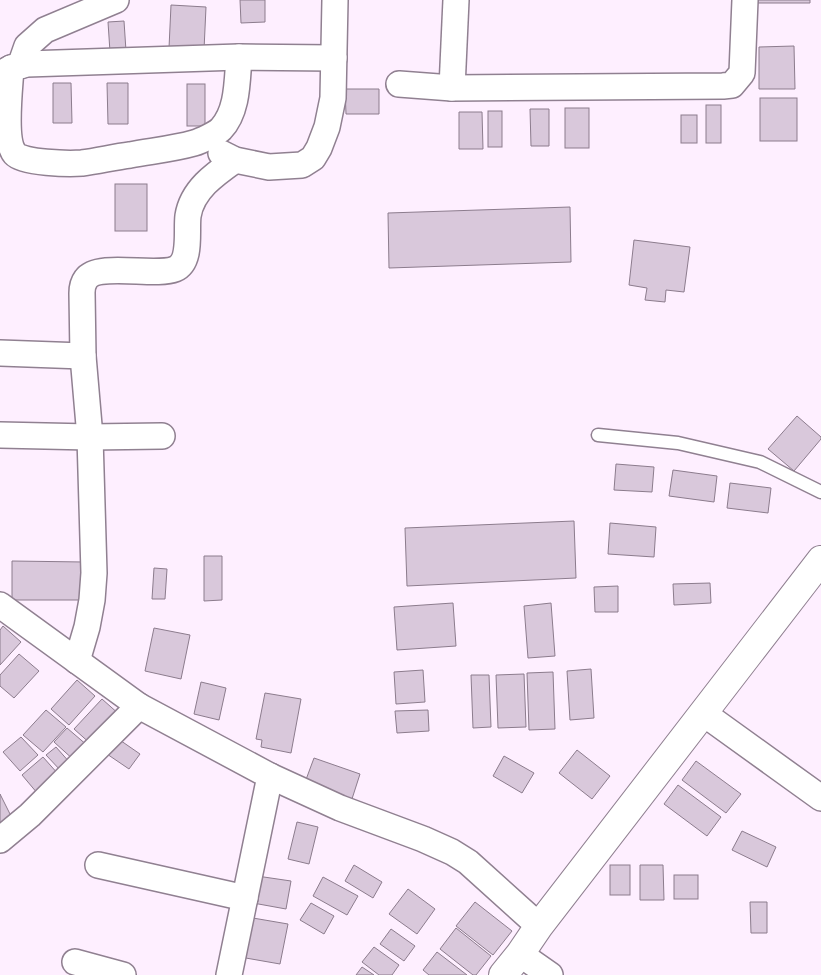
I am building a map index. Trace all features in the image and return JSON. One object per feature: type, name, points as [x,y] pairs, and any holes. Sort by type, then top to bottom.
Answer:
[{"type":"street","points":[[116,0],[45,30],[27,46],[10,70],[8,128],[14,153],[19,158],[31,161],[81,163],[196,143],[219,131],[228,120],[234,103],[239,57]]},
{"type":"street","points":[[196,143],[236,160],[269,167],[302,165],[312,158],[319,148],[327,127],[333,98],[335,0]]},
{"type":"street","points":[[452,88],[456,0]]},
{"type":"street","points":[[399,84],[452,88],[732,85],[742,73],[745,0]]},
{"type":"street","points":[[10,70],[27,64],[239,57],[334,58]]},
{"type":"street","points":[[77,661],[87,626],[92,600],[94,573],[90,437],[83,356],[83,284],[86,278],[96,272],[114,270],[160,271],[176,268],[181,264],[185,260],[188,217],[194,198],[211,178],[236,160]]},
{"type":"street","points":[[0,353],[83,356]]},
{"type":"street","points":[[0,435],[162,436]]},
{"type":"street","points":[[503,975],[821,560]]},
{"type":"street","points":[[0,605],[139,706],[270,776],[340,808],[452,852],[468,862],[539,926]]},
{"type":"street","points":[[0,840],[30,814],[139,706]]},
{"type":"street","points":[[703,713],[821,798]]},
{"type":"street","points":[[229,975],[270,776]]},
{"type":"street","points":[[98,865],[245,898]]},
{"type":"street","points":[[520,954],[550,975]]},
{"type":"street","points":[[75,962],[123,975]]},
{"type":"lane","points":[[598,435],[678,443],[760,462],[821,492]]},
{"type":"building","points":[[240,0],[265,0],[265,22],[241,23]]},
{"type":"building","points":[[758,0],[810,0],[810,3],[757,3]]},
{"type":"building","points":[[171,5],[206,7],[204,50],[169,48]]},
{"type":"building","points":[[124,21],[126,51],[110,52],[108,22]]},
{"type":"building","points":[[794,46],[795,89],[759,89],[759,47]]},
{"type":"building","points":[[53,83],[71,83],[72,123],[53,123]]},
{"type":"building","points":[[107,83],[128,83],[128,124],[108,124]]},
{"type":"building","points":[[187,84],[205,84],[205,126],[187,126]]},
{"type":"building","points":[[345,89],[379,89],[379,114],[346,114]]},
{"type":"building","points":[[760,98],[797,98],[797,141],[760,141]]},
{"type":"building","points":[[706,105],[721,105],[721,143],[706,143]]},
{"type":"building","points":[[565,108],[589,108],[589,148],[565,148]]},
{"type":"building","points":[[530,109],[549,109],[549,146],[531,146]]},
{"type":"building","points":[[488,111],[502,111],[502,147],[488,147]]},
{"type":"building","points":[[459,112],[482,112],[483,149],[459,149]]},
{"type":"building","points":[[681,115],[697,115],[697,143],[681,143]]},
{"type":"building","points":[[115,184],[147,184],[147,231],[115,231]]},
{"type":"building","points":[[570,207],[571,262],[389,268],[388,213]]},
{"type":"building","points":[[634,240],[690,247],[684,292],[666,290],[665,302],[645,300],[647,288],[629,285]]},
{"type":"building","points":[[797,416],[821,439],[794,471],[768,449]]},
{"type":"building","points":[[616,464],[654,467],[652,492],[614,490]]},
{"type":"building","points":[[673,470],[717,476],[714,502],[669,496]]},
{"type":"building","points":[[730,483],[771,488],[768,513],[727,508]]},
{"type":"building","points":[[574,521],[576,578],[407,586],[405,528]]},
{"type":"building","points":[[610,523],[656,527],[654,557],[608,554]]},
{"type":"building","points":[[204,556],[222,556],[222,600],[204,601]]},
{"type":"building","points":[[12,561],[84,562],[83,600],[12,600]]},
{"type":"building","points":[[154,568],[167,569],[165,599],[152,599]]},
{"type":"building","points":[[710,583],[711,603],[674,605],[673,584]]},
{"type":"building","points":[[618,586],[618,612],[595,612],[594,587]]},
{"type":"building","points":[[453,603],[456,646],[397,650],[394,607]]},
{"type":"building","points":[[551,603],[555,656],[528,658],[524,606]]},
{"type":"building","points":[[3,626],[21,642],[0,665],[0,630]]},
{"type":"building","points":[[154,628],[190,635],[181,679],[145,671]]},
{"type":"building","points":[[19,654],[39,671],[14,698],[0,686],[0,675]]},
{"type":"building","points":[[591,669],[594,718],[570,720],[567,671]]},
{"type":"building","points":[[423,670],[425,702],[396,704],[394,672]]},
{"type":"building","points":[[553,672],[555,729],[529,730],[527,673]]},
{"type":"building","points":[[524,674],[526,727],[498,728],[496,675]]},
{"type":"building","points":[[471,675],[489,675],[491,727],[473,728]]},
{"type":"building","points":[[77,680],[95,696],[69,725],[51,709]]},
{"type":"building","points":[[201,682],[226,688],[219,720],[194,714]]},
{"type":"building","points":[[265,693],[301,699],[291,753],[261,747],[262,740],[256,739]]},
{"type":"building","points":[[102,699],[120,715],[92,745],[74,729]]},
{"type":"building","points":[[46,710],[66,727],[43,752],[23,735]]},
{"type":"building","points":[[428,710],[429,731],[397,733],[395,711]]},
{"type":"building","points":[[67,728],[88,746],[75,761],[54,742]]},
{"type":"building","points":[[114,736],[140,754],[129,769],[104,752]]},
{"type":"building","points":[[21,737],[38,755],[20,771],[3,752]]},
{"type":"building","points":[[56,747],[71,764],[62,772],[46,755]]},
{"type":"building","points":[[577,750],[610,776],[592,799],[559,773]]},
{"type":"building","points":[[504,756],[534,773],[522,793],[493,776]]},
{"type":"building","points":[[43,757],[59,775],[38,794],[22,775]]},
{"type":"building","points":[[314,758],[360,774],[351,802],[304,785]]},
{"type":"building","points":[[696,761],[741,794],[726,813],[682,780]]},
{"type":"building","points":[[678,785],[721,817],[707,836],[664,804]]},
{"type":"building","points":[[0,794],[11,816],[0,824]]},
{"type":"building","points":[[297,822],[318,827],[309,864],[288,859]]},
{"type":"building","points":[[742,831],[776,847],[767,867],[732,850]]},
{"type":"building","points":[[354,865],[382,882],[373,898],[345,881]]},
{"type":"building","points":[[610,865],[630,865],[630,895],[610,895]]},
{"type":"building","points":[[640,865],[663,865],[664,900],[640,900]]},
{"type":"building","points":[[674,875],[698,875],[698,899],[674,899]]},
{"type":"building","points":[[257,876],[291,881],[286,909],[253,903]]},
{"type":"building","points":[[323,877],[358,896],[347,915],[313,896]]},
{"type":"building","points":[[408,889],[435,909],[417,934],[389,914]]},
{"type":"building","points":[[475,902],[512,931],[493,955],[456,926]]},
{"type":"building","points":[[750,902],[767,902],[767,933],[751,933]]},
{"type":"building","points":[[311,903],[334,916],[324,934],[300,920]]},
{"type":"building","points":[[247,917],[288,924],[280,964],[240,957]]},
{"type":"building","points":[[456,928],[491,956],[476,975],[473,975],[440,949]]},
{"type":"building","points":[[391,929],[415,946],[404,961],[380,944]]},
{"type":"building","points":[[374,947],[399,965],[392,975],[379,975],[362,962]]},
{"type":"building","points":[[437,952],[467,975],[429,975],[423,970]]},
{"type":"building","points":[[362,967],[374,975],[356,975]]}]
